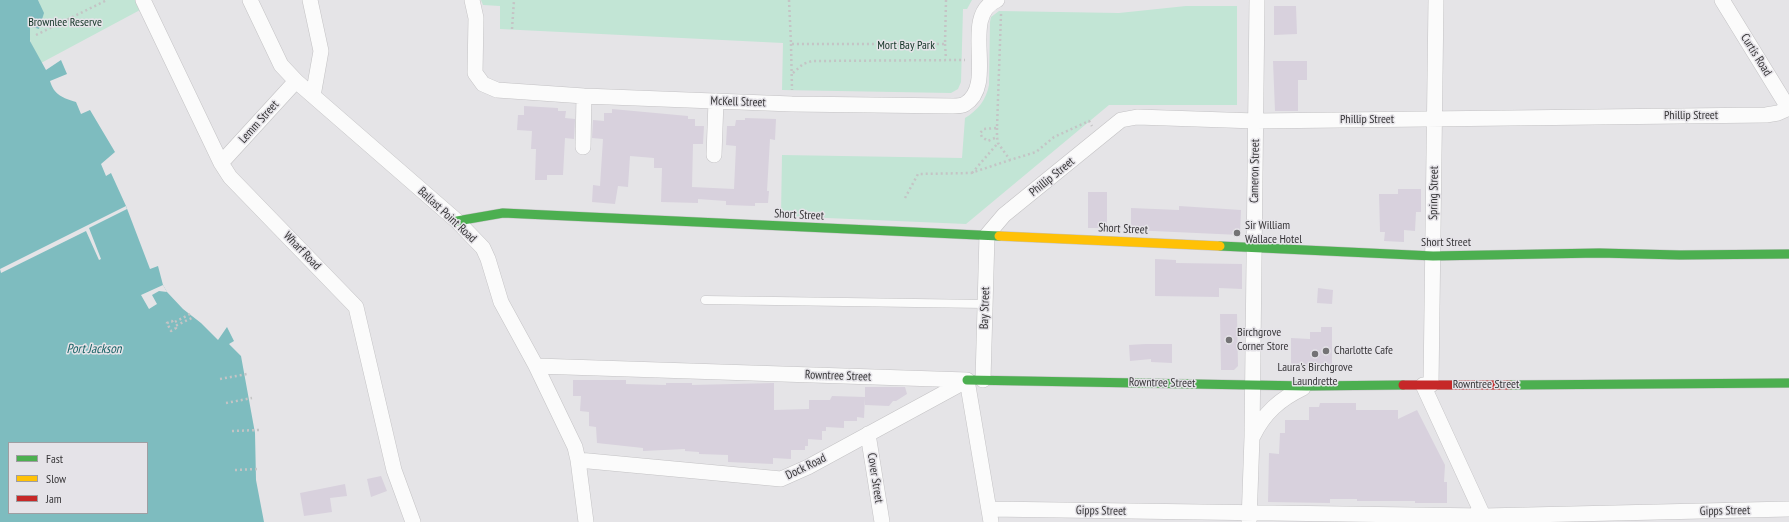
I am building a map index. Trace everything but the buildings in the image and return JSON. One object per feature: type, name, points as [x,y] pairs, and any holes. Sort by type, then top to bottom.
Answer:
[{"type":"street","name":"Wharf Road","points":[[143,0],[221,163],[230,177],[356,307],[394,470],[412,522]]},
{"type":"street","name":"Ballast Point Road","points":[[250,0],[281,65],[296,81],[457,221],[483,248],[488,259],[501,302],[536,366],[574,447],[578,460],[586,522]]},
{"type":"street","points":[[310,0],[320,51],[313,96]]},
{"type":"street","name":"McKell Street","points":[[472,0],[476,18],[476,73],[483,84],[497,90],[584,96],[792,104],[921,106],[953,106],[964,104],[972,98],[978,86],[980,23],[983,11],[990,3],[999,4]]},
{"type":"street","name":"Cameron Street","points":[[1249,518],[1252,437],[1255,247],[1257,0]]},
{"type":"street","name":"Spring Street","points":[[1436,0],[1433,256],[1427,385],[1485,519]]},
{"type":"street","name":"Curtis Road","points":[[1722,0],[1789,108]]},
{"type":"street","name":"Lemm Street","points":[[221,163],[296,81]]},
{"type":"street","points":[[583,147],[584,96]]},
{"type":"street","points":[[714,155],[716,101]]},
{"type":"street","name":"Phillip Street","points":[[987,235],[1004,214],[1121,120],[1137,117],[1256,121],[1435,120],[1766,115],[1778,113],[1789,108]]},
{"type":"street","name":"Short Street","points":[[457,221],[503,213],[1433,256],[1599,253],[1680,255],[1789,254]]},
{"type":"street","name":"Bay Street","points":[[983,380],[987,235]]},
{"type":"street","name":"Rowntree Street","points":[[536,366],[925,379],[1307,386],[1789,383]]},
{"type":"street","points":[[925,379],[928,389],[925,402]]},
{"type":"street","points":[[967,380],[990,516]]},
{"type":"street","name":"Dock Road","points":[[578,460],[781,479],[808,467],[967,380]]},
{"type":"street","name":"Cameron Street","points":[[1252,437],[1263,418],[1273,407],[1286,397],[1307,386]]},
{"type":"street","name":"Cover Street","points":[[868,434],[882,522]]},
{"type":"street","name":"Gipps Street","points":[[990,516],[1485,519],[1789,510]]},
{"type":"lane","points":[[705,300],[985,304]]},
{"type":"path","points":[[36,35],[107,0]]},
{"type":"path","points":[[512,29],[514,0]]},
{"type":"path","points":[[789,0],[793,73],[792,104]]},
{"type":"path","points":[[946,0],[946,60]]},
{"type":"path","points":[[999,4],[998,143],[1010,160]]},
{"type":"path","points":[[791,44],[945,44]]},
{"type":"path","points":[[793,73],[803,64],[812,61],[979,60]]},
{"type":"path","points":[[905,198],[918,174],[971,173],[1036,152],[1054,137],[1089,121],[1101,136]]},
{"type":"path","points":[[997,128],[987,128],[980,134],[988,141],[998,137]]},
{"type":"path","points":[[971,173],[998,143]]},
{"type":"path","points":[[190,314],[173,323],[172,321],[167,323],[171,331],[176,328],[175,326],[194,317]]},
{"type":"path","points":[[220,379],[247,374]]},
{"type":"path","points":[[226,403],[252,398]]},
{"type":"path","points":[[232,431],[259,430]]},
{"type":"path","points":[[234,470],[258,469]]},
{"type":"green space","name":"Brownlee Reserve","points":[[38,0],[136,0],[140,10],[41,63],[32,45],[29,34],[32,22],[40,4]]},
{"type":"green space","name":"Mort Bay Park","points":[[481,0],[972,0],[967,9],[963,9],[961,82],[958,89],[951,93],[782,90],[783,43],[500,29],[500,6],[483,5]]},
{"type":"green space","points":[[1186,6],[1237,6],[1237,105],[1109,105],[966,224],[781,216],[782,155],[962,158],[965,118],[974,112],[981,104],[989,85],[990,22],[991,17],[999,11],[1119,13]]},
{"type":"water","name":"Port Jackson","points":[[0,0],[38,0],[44,13],[39,29],[30,26],[30,41],[46,70],[61,60],[67,74],[50,81],[54,90],[63,97],[76,102],[81,114],[90,110],[115,152],[101,164],[106,176],[111,173],[126,206],[150,269],[158,266],[163,285],[167,292],[183,309],[201,323],[218,340],[227,327],[234,341],[229,344],[241,356],[255,433],[256,480],[264,522],[0,522]]},
{"type":"pier","points":[[126,206],[127,209],[89,228],[101,259],[99,260],[86,231],[1,273],[0,269]]},
{"type":"pier","points":[[163,285],[167,292],[159,291],[152,295],[157,304],[149,309],[141,295]]},
{"type":"traffic: fast","points":[[457,221],[503,213],[999,236]]},
{"type":"traffic: fast","points":[[1220,246],[1433,256],[1599,253],[1680,255],[1789,254]]},
{"type":"traffic: fast","points":[[967,380],[1307,386],[1403,385]]},
{"type":"traffic: fast","points":[[1509,385],[1789,383]]},
{"type":"traffic: slow","points":[[999,236],[1220,246]]},
{"type":"traffic: jam","points":[[1403,385],[1509,385]]},
{"type":"place","name":"Sir William Wallace Hotel","points":[[1237,233]]},
{"type":"place","name":"Birchgrove Corner Store","points":[[1229,340]]},
{"type":"place","name":"Charlotte Cafe","points":[[1326,351]]},
{"type":"place","name":"Laura's Birchgrove Laundrette","points":[[1315,354]]}]
